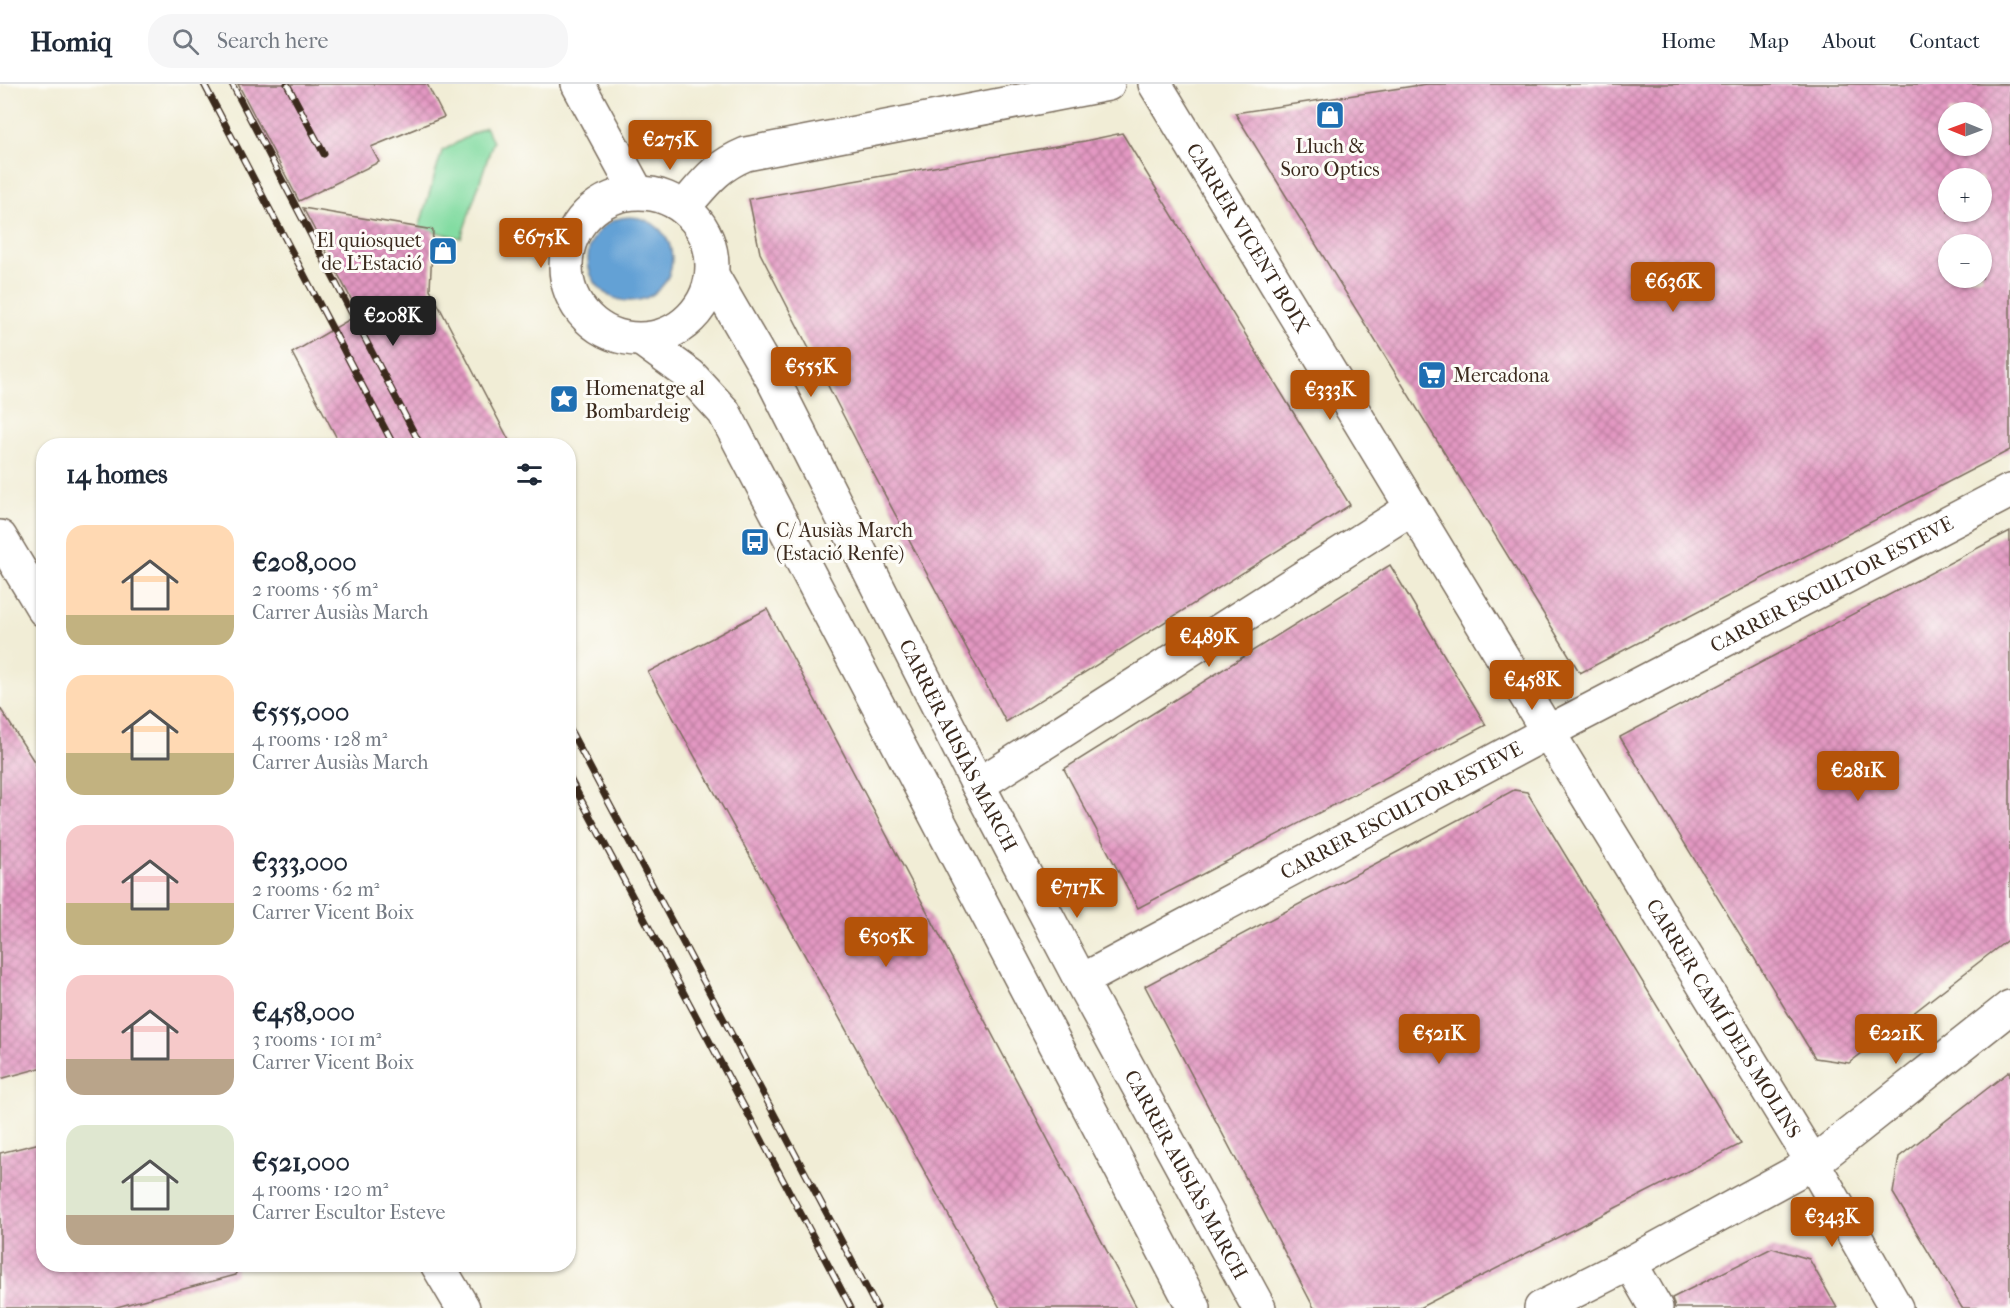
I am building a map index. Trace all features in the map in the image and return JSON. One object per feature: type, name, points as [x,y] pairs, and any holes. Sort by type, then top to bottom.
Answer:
[{"type":"street","points":[[578,84],[637,192]]},
{"type":"street","points":[[684,207],[713,173],[726,162],[746,154],[1108,84]]},
{"type":"street","name":"CARRER VICENT BOIX","points":[[1155,84],[1548,732]]},
{"type":"street","points":[[637,192],[662,196],[684,207],[701,225],[711,249],[712,274],[705,299],[689,321],[668,334],[642,340],[617,336],[595,324],[576,304],[567,279],[567,254],[575,230],[591,210],[612,198],[637,192]]},
{"type":"street","name":"CARRER AUSIÀS MARCH","points":[[712,274],[774,382],[978,785],[1081,981],[1259,1308]]},
{"type":"street","points":[[642,340],[690,375],[724,412],[1194,1308]]},
{"type":"street","name":"CARRER ESCULTOR ESTEVE","points":[[1081,981],[1548,732],[2010,491]]},
{"type":"street","points":[[978,785],[1413,508]]},
{"type":"street","points":[[0,537],[36,597]]},
{"type":"street","name":"CARRER CAMÍ DELS MOLINS","points":[[1548,732],[1813,1163],[1896,1308]]},
{"type":"street","points":[[1541,1308],[1630,1263],[1813,1163],[2010,1007]]},
{"type":"street","points":[[1630,1263],[1656,1308]]},
{"type":"street","points":[[442,1272],[463,1308]]},
{"type":"green space","points":[[485,127],[493,142],[461,238],[419,228],[442,151]]},
{"type":"water","points":[[630,217],[646,220],[660,229],[669,243],[672,259],[669,275],[660,289],[646,298],[630,301],[614,298],[600,289],[591,275],[588,259],[591,243],[600,229],[614,220]]},
{"type":"building","points":[[238,84],[427,84],[444,117],[371,147],[379,162],[299,201]]},
{"type":"building","points":[[1427,84],[2010,84],[2010,450],[1580,673],[1235,113]]},
{"type":"building","points":[[1122,133],[1350,505],[1006,722],[862,452],[760,253],[749,199]]},
{"type":"building","points":[[303,208],[433,230],[430,289],[508,438],[337,438],[292,353],[359,314]]},
{"type":"building","points":[[2010,531],[2010,938],[1849,1063],[1815,1058],[1620,737]]},
{"type":"building","points":[[1390,565],[1486,725],[1138,908],[1064,769]]},
{"type":"building","points":[[767,609],[1137,1308],[1000,1308],[648,672]]},
{"type":"building","points":[[0,708],[36,764],[36,1069],[0,1079]]},
{"type":"building","points":[[1514,790],[1527,792],[1741,1144],[1419,1308],[1314,1308],[1145,986]]},
{"type":"building","points":[[2010,1071],[2010,1308],[1962,1308],[1893,1193],[1899,1157]]},
{"type":"building","points":[[36,1144],[36,1272],[236,1272],[236,1275],[113,1308],[0,1308],[0,1153]]},
{"type":"building","points":[[1772,1248],[1809,1259],[1837,1308],[1675,1308],[1672,1298]]},
{"type":"railway","points":[[204,84],[390,438]]},
{"type":"railway","points":[[232,84],[417,438]]},
{"type":"railway","points":[[287,84],[324,154]]},
{"type":"railway","points":[[576,741],[877,1308]]},
{"type":"railway","points":[[576,790],[851,1308]]},
{"type":"place","name":"Lluch & Soro Optics","points":[[1330,115]]},
{"type":"place","name":"El quiosquet de L'Estació","points":[[443,251]]},
{"type":"place","name":"Mercadona","points":[[1432,375]]},
{"type":"place","name":"Homenatge al Bombardeig","points":[[564,399]]},
{"type":"place","name":"C/ Ausiàs March (Estació Renfe)","points":[[755,542]]}]
